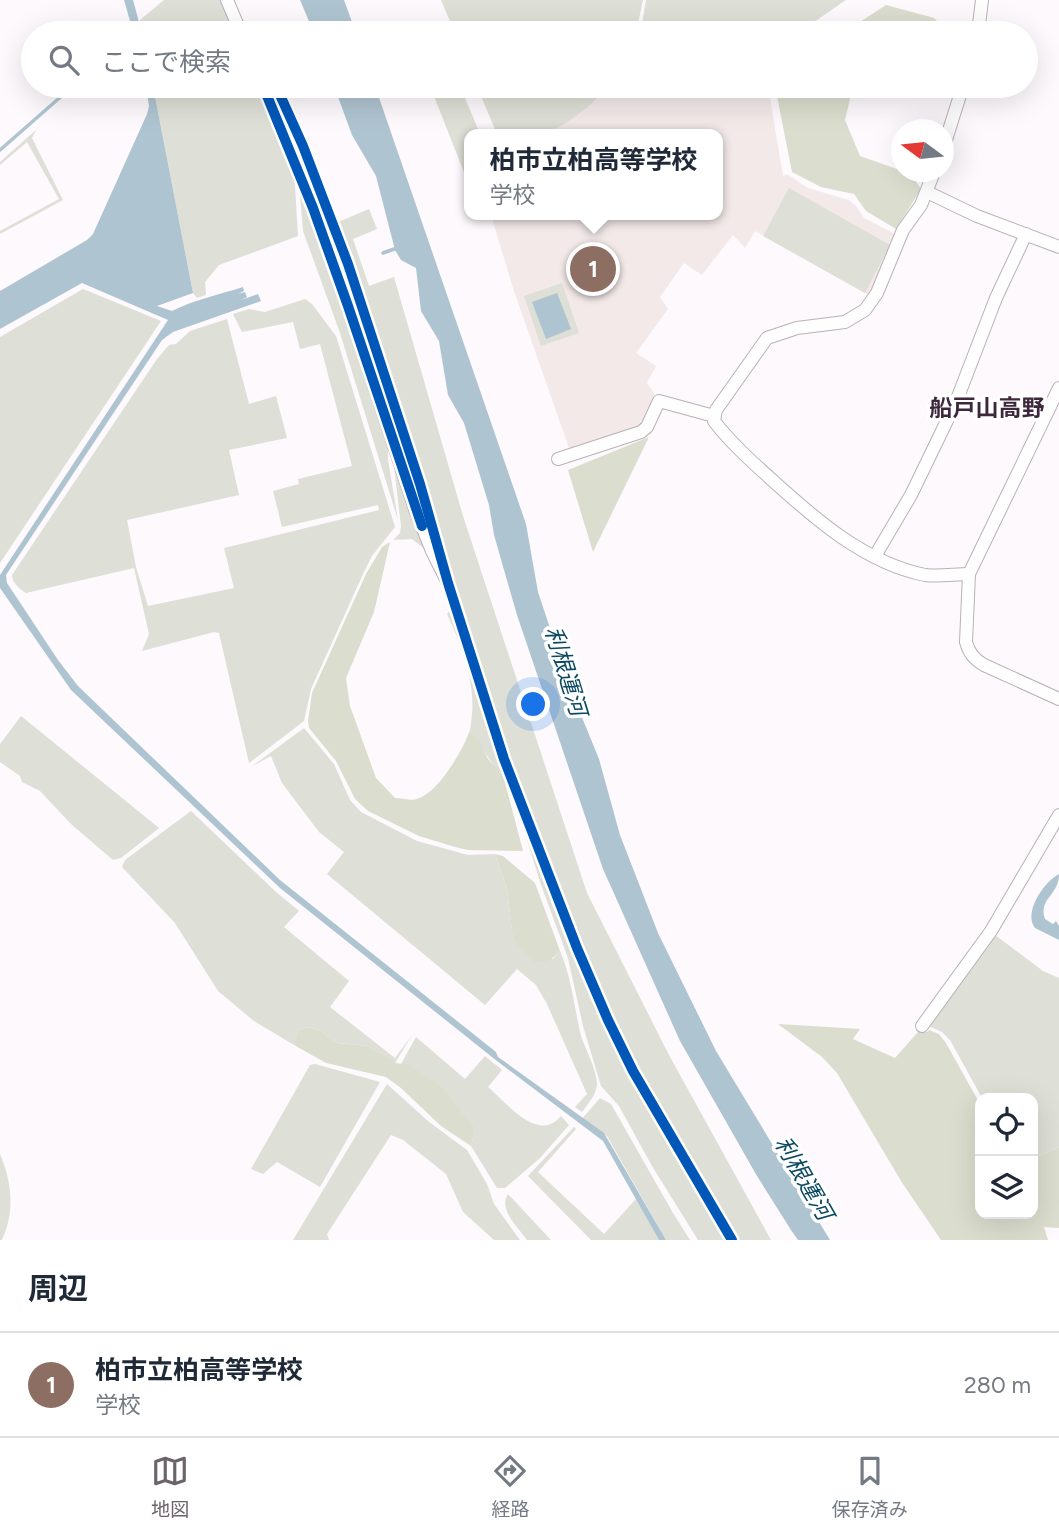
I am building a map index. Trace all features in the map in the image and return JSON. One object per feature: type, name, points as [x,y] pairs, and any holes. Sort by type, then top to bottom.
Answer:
[{"type":"street","points":[[227,0],[236,21]]},
{"type":"street","points":[[979,21],[982,0]]},
{"type":"street","points":[[268,98],[313,208],[415,509],[449,583],[504,759]]},
{"type":"street","points":[[952,119],[959,98]]},
{"type":"street","points":[[930,182],[903,230],[877,293],[865,310],[845,321],[797,328],[767,338],[716,410],[714,421],[804,508],[835,533],[875,556],[930,576],[969,574]]},
{"type":"street","points":[[927,192],[977,216],[1059,247]]},
{"type":"street","points":[[875,556],[911,495],[956,402],[996,298],[1026,234]]},
{"type":"street","points":[[1059,388],[969,574],[966,642],[975,659],[984,665],[1059,699]]},
{"type":"street","points":[[558,459],[641,432],[647,427],[659,401],[714,416]]},
{"type":"street","points":[[922,1026],[991,931],[1059,815]]},
{"type":"shaded area","points":[[164,0],[222,0],[232,21],[140,21]]},
{"type":"shaded area","points":[[441,0],[643,0],[639,21],[450,21]]},
{"type":"shaded area","points":[[646,0],[846,0],[815,21],[642,21]]},
{"type":"shaded area","points":[[886,5],[937,21],[861,21]]},
{"type":"shaded area","points":[[155,98],[264,98],[294,170],[298,236],[219,265],[205,282],[206,295],[197,298],[193,293]]},
{"type":"shaded area","points":[[435,98],[465,98],[478,129],[464,129],[464,172]]},
{"type":"shaded area","points":[[482,98],[770,98],[783,176],[787,174],[808,188],[849,200],[864,218],[895,234],[870,296],[755,231],[745,248],[733,235],[702,275],[684,263],[660,297],[668,309],[636,353],[656,366],[647,383],[657,398],[643,426],[570,451],[513,288],[493,220],[723,220],[723,129],[495,129]]},
{"type":"shaded area","points":[[482,98],[597,98],[580,113],[554,129],[495,129]]},
{"type":"shaded area","points":[[777,98],[850,98],[845,120],[860,156],[891,167],[891,182],[916,182],[921,189],[896,229],[866,211],[854,194],[821,187],[792,172]]},
{"type":"shaded area","points":[[36,130],[32,138],[63,200],[0,234],[0,231],[59,199],[27,142],[0,165],[0,162]]},
{"type":"shaded area","points":[[299,184],[388,440],[388,460],[398,520],[340,333],[303,231]]},
{"type":"shaded area","points":[[789,188],[890,245],[865,293],[763,236]]},
{"type":"shaded area","points":[[369,209],[377,229],[353,239],[369,286],[394,277],[463,516],[587,893],[669,1055],[771,1240],[734,1240],[634,1071],[599,999],[571,929],[503,744],[425,486],[336,223]]},
{"type":"shaded area","points":[[562,283],[579,333],[541,346],[524,296]]},
{"type":"shaded area","points":[[83,289],[161,321],[0,563],[0,337]]},
{"type":"shaded area","points":[[305,299],[312,304],[336,336],[395,527],[372,556],[364,572],[311,689],[304,721],[249,763],[219,633],[214,632],[142,651],[149,634],[134,568],[26,593],[15,583],[12,575],[157,359],[169,345],[176,344],[190,331],[227,319],[249,404],[276,396],[287,438],[229,450],[239,495],[127,520],[136,567],[148,606],[234,588],[224,548],[379,510],[378,505],[282,527],[273,491],[299,484],[298,479],[352,466],[320,344],[300,349],[293,322],[242,332],[233,314],[249,309],[265,312]]},
{"type":"shaded area","points":[[649,437],[593,552],[568,470]]},
{"type":"shaded area","points":[[392,449],[429,552],[412,539],[393,540],[400,533],[401,526]]},
{"type":"shaded area","points":[[390,542],[374,612],[346,678],[350,706],[376,778],[395,798],[415,800],[425,795],[449,769],[470,730],[481,743],[488,759],[503,775],[523,851],[468,850],[455,847],[419,836],[368,811],[355,799],[336,761],[309,728],[312,693],[366,574],[382,547]]},
{"type":"shaded area","points":[[452,608],[500,756],[503,775],[493,765],[470,730],[471,685],[464,657],[447,614]]},
{"type":"shaded area","points":[[21,716],[159,828],[121,858],[113,860],[71,824],[40,791],[22,782],[20,776],[0,762],[0,744]]},
{"type":"shaded area","points":[[304,728],[334,764],[350,800],[361,812],[417,841],[468,855],[495,854],[507,889],[512,930],[553,959],[560,951],[564,962],[581,1036],[597,1083],[594,1095],[582,1112],[575,1107],[587,1094],[536,985],[517,969],[485,1005],[327,874],[344,852],[319,832],[282,783],[271,756],[251,767]]},
{"type":"shaded area","points":[[510,774],[564,922],[612,1030],[665,1131],[731,1240],[698,1240],[619,1106],[601,1086],[583,1026],[568,958],[540,882],[509,780]]},
{"type":"shaded area","points":[[191,811],[299,911],[284,927],[349,981],[330,1007],[395,1058],[412,1035],[395,1063],[368,1046],[337,1043],[319,1030],[307,1027],[298,1031],[294,1045],[254,1021],[218,991],[175,923],[122,867],[125,860]]},
{"type":"shaded area","points":[[495,854],[503,856],[535,883],[560,951],[555,957],[535,962],[517,944],[512,931],[507,889]]},
{"type":"shaded area","points":[[995,935],[1043,971],[1059,978],[1059,1147],[1038,1157],[1038,1093],[979,1093],[950,1040],[942,1032],[926,1025]]},
{"type":"shaded area","points":[[778,1024],[860,1029],[853,1039],[895,1058],[918,1032],[929,1030],[939,1034],[975,1095],[975,1219],[1038,1219],[1038,1157],[1059,1147],[1059,1228],[1044,1227],[1048,1240],[941,1240],[901,1181],[837,1073],[822,1057]]},
{"type":"shaded area","points":[[307,1027],[319,1030],[337,1043],[368,1046],[396,1063],[409,1065],[440,1086],[475,1129],[471,1146],[441,1126],[386,1077],[326,1063],[294,1045],[298,1031]]},
{"type":"shaded area","points":[[416,1037],[465,1079],[485,1056],[502,1070],[488,1087],[513,1111],[543,1126],[561,1116],[569,1125],[540,1158],[505,1188],[497,1188],[471,1146],[475,1129],[401,1064]]},
{"type":"shaded area","points":[[315,1064],[380,1082],[320,1187],[277,1162],[263,1174],[251,1169],[310,1065]]},
{"type":"shaded area","points":[[387,1084],[429,1122],[467,1150],[487,1184],[494,1204],[520,1240],[494,1240],[463,1212],[446,1174],[403,1140],[391,1135],[327,1234],[329,1240],[293,1240]]},
{"type":"shaded area","points":[[600,1098],[611,1104],[690,1240],[666,1240],[607,1136],[582,1119]]},
{"type":"shaded area","points":[[574,1127],[576,1129],[538,1172],[604,1234],[636,1199],[659,1240],[591,1240],[528,1176]]},
{"type":"shaded area","points":[[0,1154],[10,1197],[9,1218],[2,1240],[0,1240]]},
{"type":"shaded area","points":[[508,1194],[551,1240],[527,1240],[507,1212],[505,1206]]},
{"type":"water","points":[[124,0],[133,0],[139,21],[130,21]]},
{"type":"water","points":[[300,0],[344,0],[352,21],[309,21]]},
{"type":"water","points":[[148,98],[155,98],[193,293],[157,306],[172,311],[243,287],[244,291],[238,294],[245,292],[247,297],[241,300],[258,294],[261,301],[173,332],[162,340],[6,575],[7,583],[78,686],[280,880],[496,1052],[498,1057],[604,1133],[666,1240],[659,1240],[603,1141],[497,1061],[280,888],[71,690],[0,588],[0,575],[168,320],[82,283],[0,329],[0,291],[93,234],[149,106]]},
{"type":"water","points":[[338,98],[379,98],[526,524],[538,592],[570,688],[599,759],[620,835],[658,933],[716,1051],[830,1240],[798,1240],[757,1176],[680,1041],[603,869],[517,615],[494,535],[489,505],[464,423],[448,395],[439,341],[421,311],[416,268],[401,260],[395,250],[376,176],[352,135]]},
{"type":"water","points":[[557,293],[571,329],[546,339],[532,302]]},
{"type":"water","points":[[1059,874],[1056,887],[1044,906],[1044,912],[1045,919],[1053,924],[1056,921],[1059,926],[1059,940],[1035,928],[1032,914],[1033,906],[1042,890]]},
{"type":"waterway","points":[[0,150],[59,98]]},
{"type":"waterway","points":[[383,253],[397,248]]},
{"type":"cycle path","points":[[268,98],[313,208],[422,526]]},
{"type":"cycle path","points":[[281,98],[303,146],[348,264],[420,484],[448,583],[504,759],[577,948],[633,1071],[732,1240]]},
{"type":"place","name":"柏市立柏高等学校","points":[[593,269]]},
{"type":"district","name":"船戸山高野","points":[[987,408]]},
{"type":"water label","name":"利根運河","points":[[566,671]]},
{"type":"water label","name":"利根運河","points":[[804,1178]]}]
